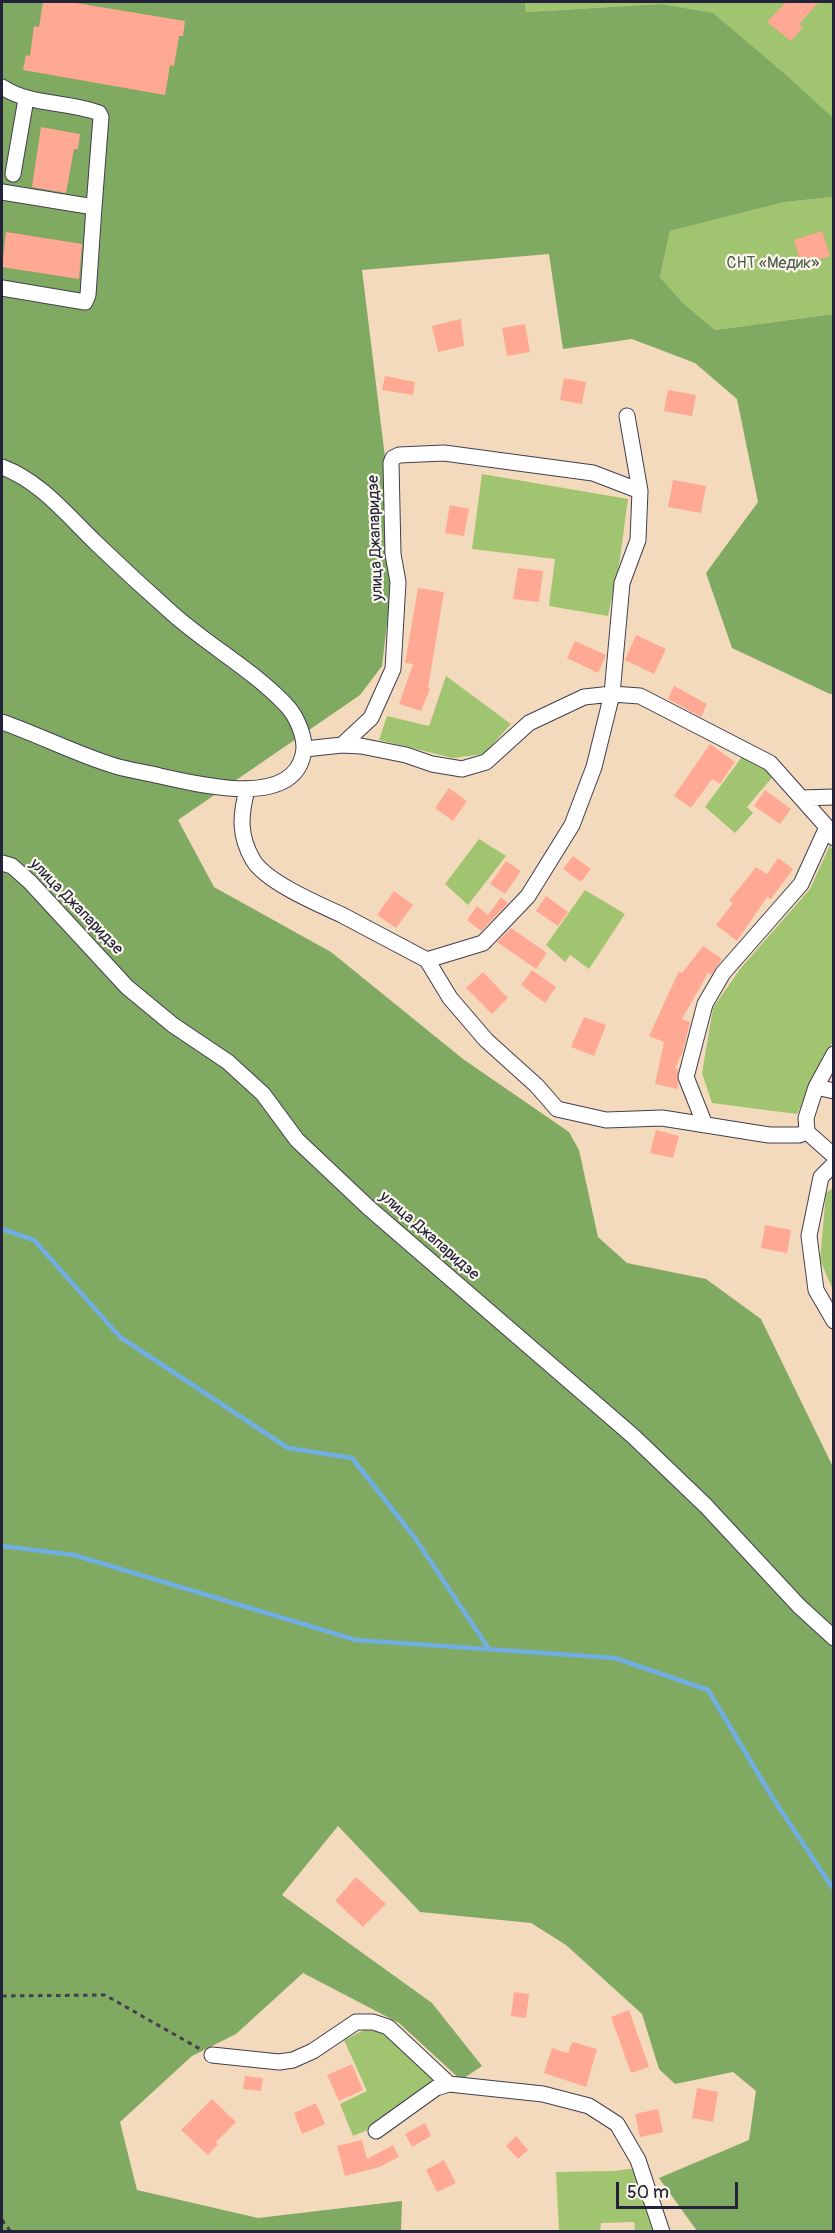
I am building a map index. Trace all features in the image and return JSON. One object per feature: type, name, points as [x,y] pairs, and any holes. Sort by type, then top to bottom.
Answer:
[{"type":"street","points":[[2,87],[26,99],[99,113],[101,117],[88,295],[85,302],[2,288]]},
{"type":"street","points":[[13,174],[26,99]]},
{"type":"street","points":[[2,192],[94,207]]},
{"type":"street","points":[[427,960],[483,943],[528,896],[572,825],[594,768],[612,693],[622,583],[638,540],[640,491],[627,416]]},
{"type":"street","name":"улица Джапаридзе","points":[[342,745],[371,718],[393,669],[398,582],[393,554],[391,463],[393,458],[399,455],[456,455],[593,473],[640,491]]},
{"type":"street","points":[[2,467],[18,473],[50,498],[174,615],[288,706],[298,725],[305,749],[301,765],[284,781],[248,790],[206,785],[112,765],[2,722]]},
{"type":"street","points":[[305,749],[342,745],[361,746],[462,769],[486,762],[530,723],[584,697],[612,693],[640,696],[770,763],[830,833],[801,884],[723,973],[705,1004],[686,1077],[705,1125]]},
{"type":"street","points":[[248,790],[242,808],[240,829],[254,862],[279,883],[427,960],[450,998],[486,1040],[537,1086],[557,1109],[606,1120],[662,1118],[769,1135],[799,1135],[807,1132]]},
{"type":"street","points":[[802,798],[834,797]]},
{"type":"street","name":"улица Джапаридзе","points":[[2,863],[12,866],[30,882],[127,987],[173,1025],[228,1062],[263,1094],[297,1140],[369,1208],[633,1436],[706,1506],[799,1606],[834,1638]]},
{"type":"street","points":[[834,1054],[816,1087],[806,1118],[807,1132],[834,1156]]},
{"type":"street","points":[[816,1087],[834,1091]]},
{"type":"street","points":[[834,1164],[821,1177],[808,1236],[816,1290],[834,1321]]},
{"type":"street","points":[[212,2055],[279,2062],[293,2060],[313,2051],[356,2022],[373,2022],[388,2027],[449,2084]]},
{"type":"street","points":[[376,2131],[436,2088],[449,2084],[543,2094],[589,2106],[617,2124],[638,2160],[662,2232]]},
{"type":"path","points":[[2,1996],[105,1995],[212,2055]]},
{"type":"path","points":[[2,2220],[11,2232]]},
{"type":"green space","points":[[2,2],[525,2],[526,12],[660,4],[713,13],[833,118],[833,197],[785,202],[670,231],[660,277],[683,303],[715,330],[833,314],[833,694],[732,648],[706,573],[758,502],[737,399],[695,363],[632,339],[563,349],[549,254],[362,270],[396,547],[382,666],[360,695],[178,820],[214,887],[331,952],[463,1059],[569,1132],[579,1150],[598,1237],[627,1263],[706,1279],[761,1319],[833,1467],[833,2231],[697,2231],[659,2178],[749,2140],[756,2091],[733,2072],[675,2084],[659,2069],[642,2014],[566,1945],[531,1923],[420,1912],[338,1826],[282,1895],[432,2003],[482,2066],[461,2080],[399,2023],[303,1973],[236,2034],[192,2056],[120,2122],[137,2190],[258,2218],[402,2201],[401,2231],[2,2232]]},
{"type":"green space","points":[[525,2],[833,2],[833,118],[660,4],[526,12]]},
{"type":"green space","name":"СНТ «Медик»","points":[[833,197],[833,314],[715,330],[683,303],[660,277],[670,231],[785,202]]},
{"type":"green space","points":[[482,474],[628,499],[619,565],[608,616],[549,606],[555,559],[472,549]]},
{"type":"green space","points":[[446,676],[511,724],[484,754],[453,758],[379,740],[387,716],[429,726]]},
{"type":"green space","points":[[744,754],[775,774],[747,807],[753,813],[735,833],[705,807]]},
{"type":"green space","points":[[479,839],[506,856],[468,905],[445,884]]},
{"type":"green space","points":[[830,845],[834,853],[833,1041],[797,1114],[712,1103],[702,1073],[713,1008],[740,969],[810,889]]},
{"type":"green space","points":[[585,890],[625,914],[589,969],[570,955],[565,962],[546,945]]},
{"type":"green space","points":[[833,1188],[833,1290],[820,1260],[826,1193]]},
{"type":"green space","points":[[366,2029],[386,2033],[437,2080],[372,2128],[353,2136],[340,2104],[367,2091],[344,2040]]},
{"type":"green space","points":[[637,2168],[656,2231],[635,2231],[634,2222],[601,2223],[600,2231],[559,2231],[556,2172],[614,2171]]},
{"type":"building","points":[[43,2],[70,2],[185,21],[183,36],[179,36],[174,66],[170,65],[165,95],[23,70],[26,55],[30,56],[34,26],[39,27]]},
{"type":"building","points":[[786,2],[819,2],[799,24],[803,27],[791,41],[767,22]]},
{"type":"building","points":[[41,127],[80,134],[78,149],[74,149],[66,193],[32,187]]},
{"type":"building","points":[[822,231],[830,256],[801,265],[794,240]]},
{"type":"building","points":[[6,232],[82,244],[79,279],[2,267]]},
{"type":"building","points":[[461,319],[464,346],[438,352],[432,326]]},
{"type":"building","points":[[525,324],[530,352],[507,356],[502,328]]},
{"type":"building","points":[[385,376],[415,382],[413,395],[382,390]]},
{"type":"building","points":[[564,378],[586,382],[582,404],[560,400]]},
{"type":"building","points":[[668,390],[696,395],[692,416],[664,411]]},
{"type":"building","points":[[673,480],[706,486],[701,513],[668,507]]},
{"type":"building","points":[[450,505],[469,509],[464,536],[445,533]]},
{"type":"building","points":[[518,568],[543,571],[539,602],[513,599]]},
{"type":"building","points":[[418,588],[444,592],[428,688],[430,689],[421,711],[399,704],[413,664],[405,663]]},
{"type":"building","points":[[636,635],[666,649],[654,674],[625,660]]},
{"type":"building","points":[[575,641],[606,655],[598,673],[567,658]]},
{"type":"building","points":[[674,686],[707,704],[701,717],[668,699]]},
{"type":"building","points":[[710,744],[735,762],[720,784],[712,779],[691,808],[674,796]]},
{"type":"building","points":[[449,788],[467,801],[453,821],[435,808]]},
{"type":"building","points":[[765,790],[791,809],[780,824],[754,806]]},
{"type":"building","points":[[573,856],[591,869],[581,882],[563,869]]},
{"type":"building","points":[[778,858],[793,869],[771,899],[767,897],[737,941],[716,925],[733,903],[729,901],[756,867],[767,874]]},
{"type":"building","points":[[506,861],[521,871],[505,894],[490,884]]},
{"type":"building","points":[[394,891],[413,905],[396,928],[377,915]]},
{"type":"building","points":[[546,896],[568,912],[558,926],[536,911]]},
{"type":"building","points":[[501,897],[508,903],[481,931],[467,920],[477,906],[488,915]]},
{"type":"building","points":[[511,928],[547,953],[536,969],[497,942]]},
{"type":"building","points":[[703,946],[722,959],[711,975],[708,973],[682,1019],[690,1022],[683,1051],[675,1068],[678,1069],[678,1089],[655,1084],[664,1042],[649,1036],[679,971],[682,973]]},
{"type":"building","points":[[532,970],[556,987],[545,1003],[521,985]]},
{"type":"building","points":[[483,972],[508,998],[492,1014],[466,988]]},
{"type":"building","points":[[584,1017],[606,1025],[594,1056],[571,1047]]},
{"type":"building","points":[[656,1130],[679,1136],[673,1158],[650,1153]]},
{"type":"building","points":[[765,1225],[791,1230],[787,1253],[761,1248]]},
{"type":"building","points":[[356,1877],[386,1904],[363,1927],[335,1901]]},
{"type":"building","points":[[514,1992],[529,1994],[526,2018],[511,2016]]},
{"type":"building","points":[[629,2010],[649,2067],[631,2073],[611,2017]]},
{"type":"building","points":[[572,2042],[597,2049],[586,2087],[544,2073],[552,2048],[568,2053]]},
{"type":"building","points":[[352,2064],[363,2090],[339,2101],[327,2075]]},
{"type":"building","points":[[245,2076],[263,2078],[261,2091],[243,2089]]},
{"type":"building","points":[[697,2088],[718,2092],[713,2122],[692,2118]]},
{"type":"building","points":[[212,2099],[236,2122],[216,2142],[218,2144],[208,2155],[181,2130]]},
{"type":"building","points":[[316,2103],[325,2124],[302,2134],[294,2113]]},
{"type":"building","points":[[658,2109],[663,2132],[640,2137],[635,2114]]},
{"type":"building","points":[[425,2123],[431,2136],[412,2147],[405,2134]]},
{"type":"building","points":[[516,2136],[528,2150],[518,2159],[506,2146]]},
{"type":"building","points":[[362,2140],[367,2159],[393,2145],[399,2157],[379,2167],[345,2176],[337,2146]]},
{"type":"building","points":[[444,2160],[456,2183],[437,2192],[426,2170]]},
{"type":"waterway","points":[[2,1229],[34,1240],[120,1337],[288,1448],[352,1458],[415,1538],[489,1649]]},
{"type":"waterway","points":[[2,1546],[74,1555],[356,1640],[615,1658],[708,1690],[772,1797],[834,1890]]}]
